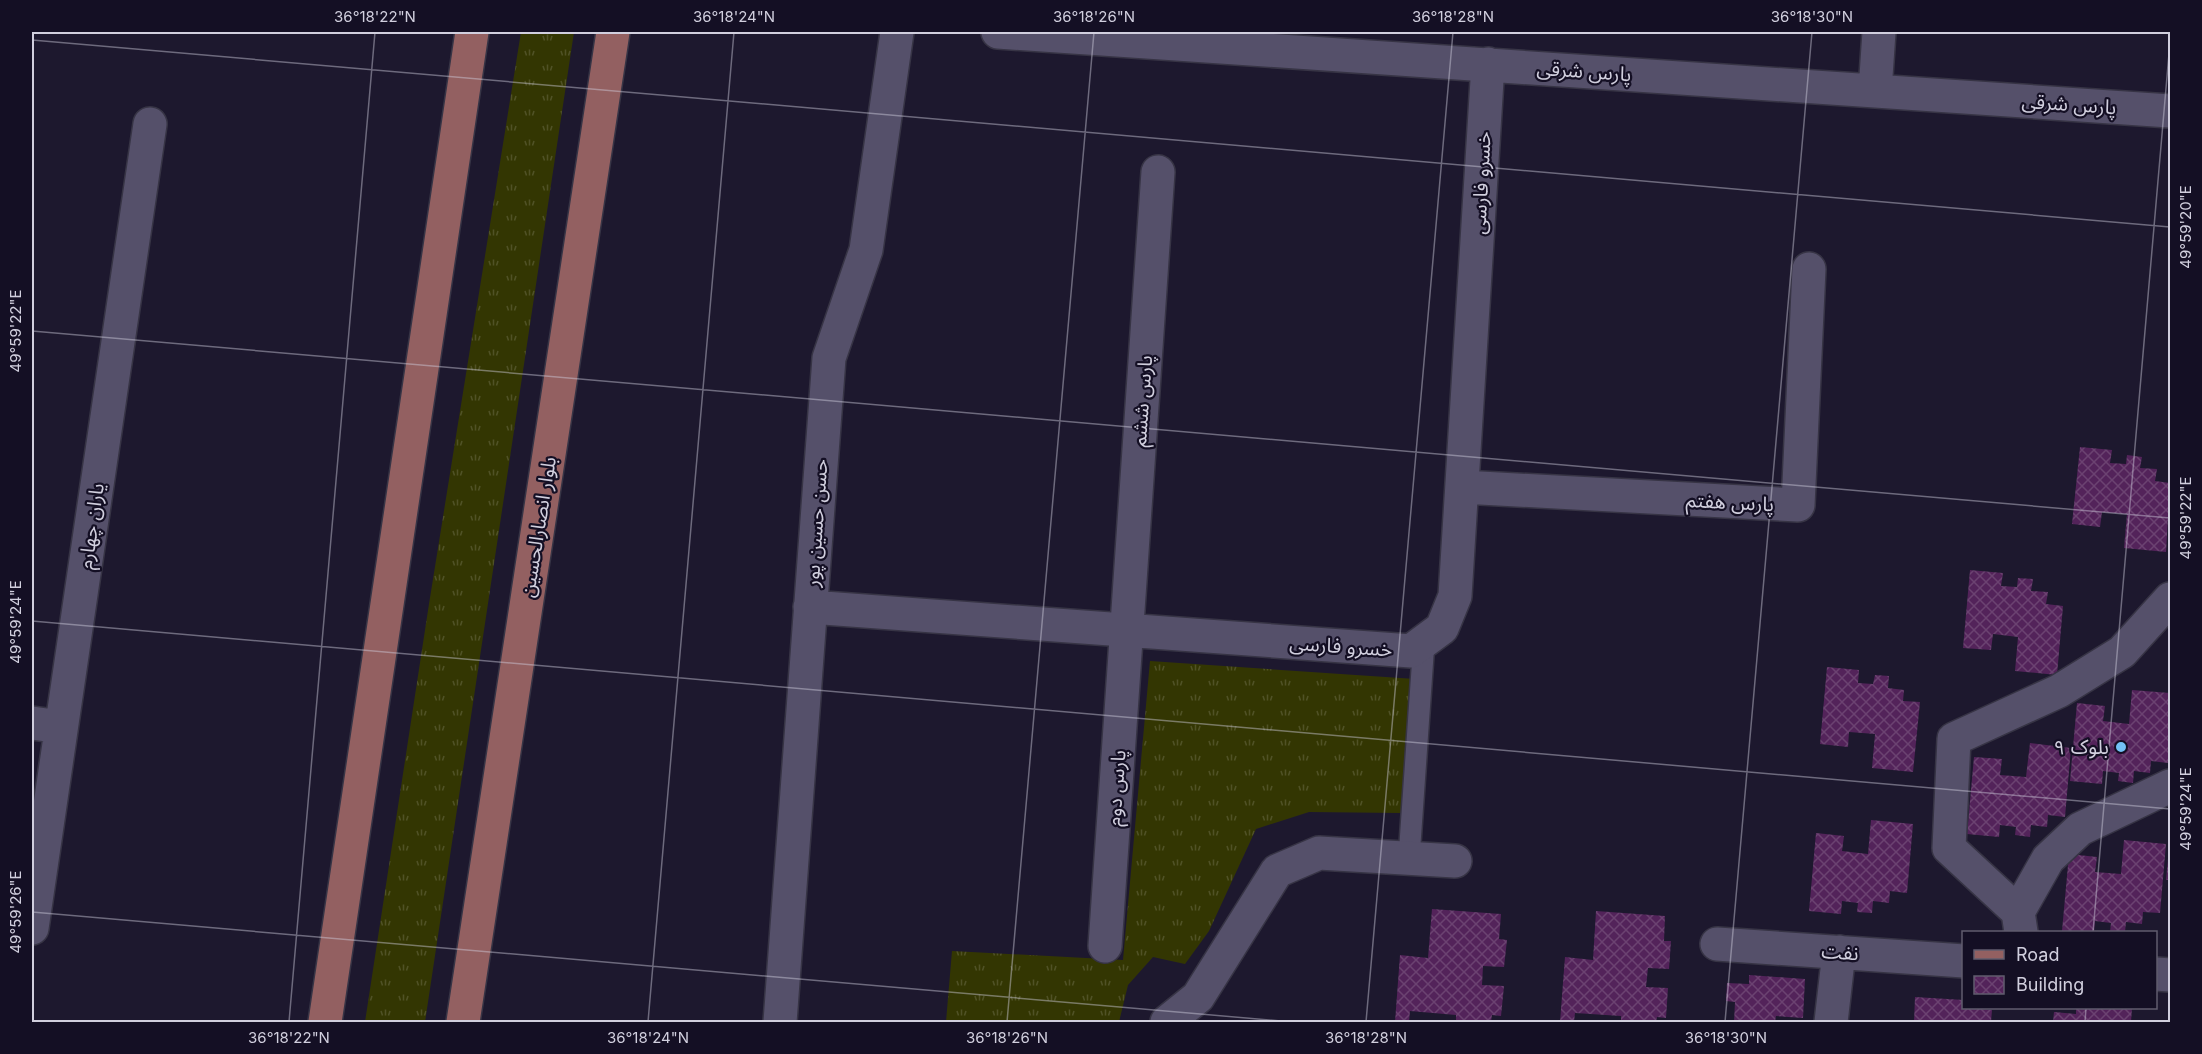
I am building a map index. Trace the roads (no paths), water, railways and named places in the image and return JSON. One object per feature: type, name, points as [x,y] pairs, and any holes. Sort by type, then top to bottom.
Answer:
[{"type":"main road","points":[[325,1023],[472,32]]},
{"type":"main road","name":"بلوار انصارالحسین","points":[[463,1023],[614,32]]},
{"type":"street","name":"حسن حسین پور","points":[[780,1023],[829,358],[866,250],[897,32]]},
{"type":"street","name":"پارس شرقی","points":[[998,32],[1235,39],[1488,64],[2170,111]]},
{"type":"street","points":[[1875,91],[1879,32]]},
{"type":"street","name":"خسرو فارسی","points":[[810,607],[1411,651],[1442,628],[1455,596],[1488,64]]},
{"type":"street","name":"یاران چهارم","points":[[32,928],[46,725],[150,124]]},
{"type":"street","name":"پارس ششم","points":[[1126,630],[1158,172]]},
{"type":"street","name":"پارس هفتم","points":[[1462,487],[1798,506],[1809,269]]},
{"type":"street","points":[[2170,599],[2122,652],[2059,691],[1954,740],[1949,848],[2019,922],[2048,859],[2073,835],[2080,829],[2170,786]]},
{"type":"street","name":"پارس دوم","points":[[1105,946],[1126,630]]},
{"type":"street","points":[[1167,1023],[1198,997],[1277,871],[1319,854],[1455,861]]},
{"type":"street","name":"نفت","points":[[1717,944],[1962,961]]},
{"type":"street","points":[[1831,1023],[1839,952]]},
{"type":"lane","points":[[1409,858],[1424,641]]},
{"type":"place","name":"بلوک ۹","points":[[2121,747]]}]
